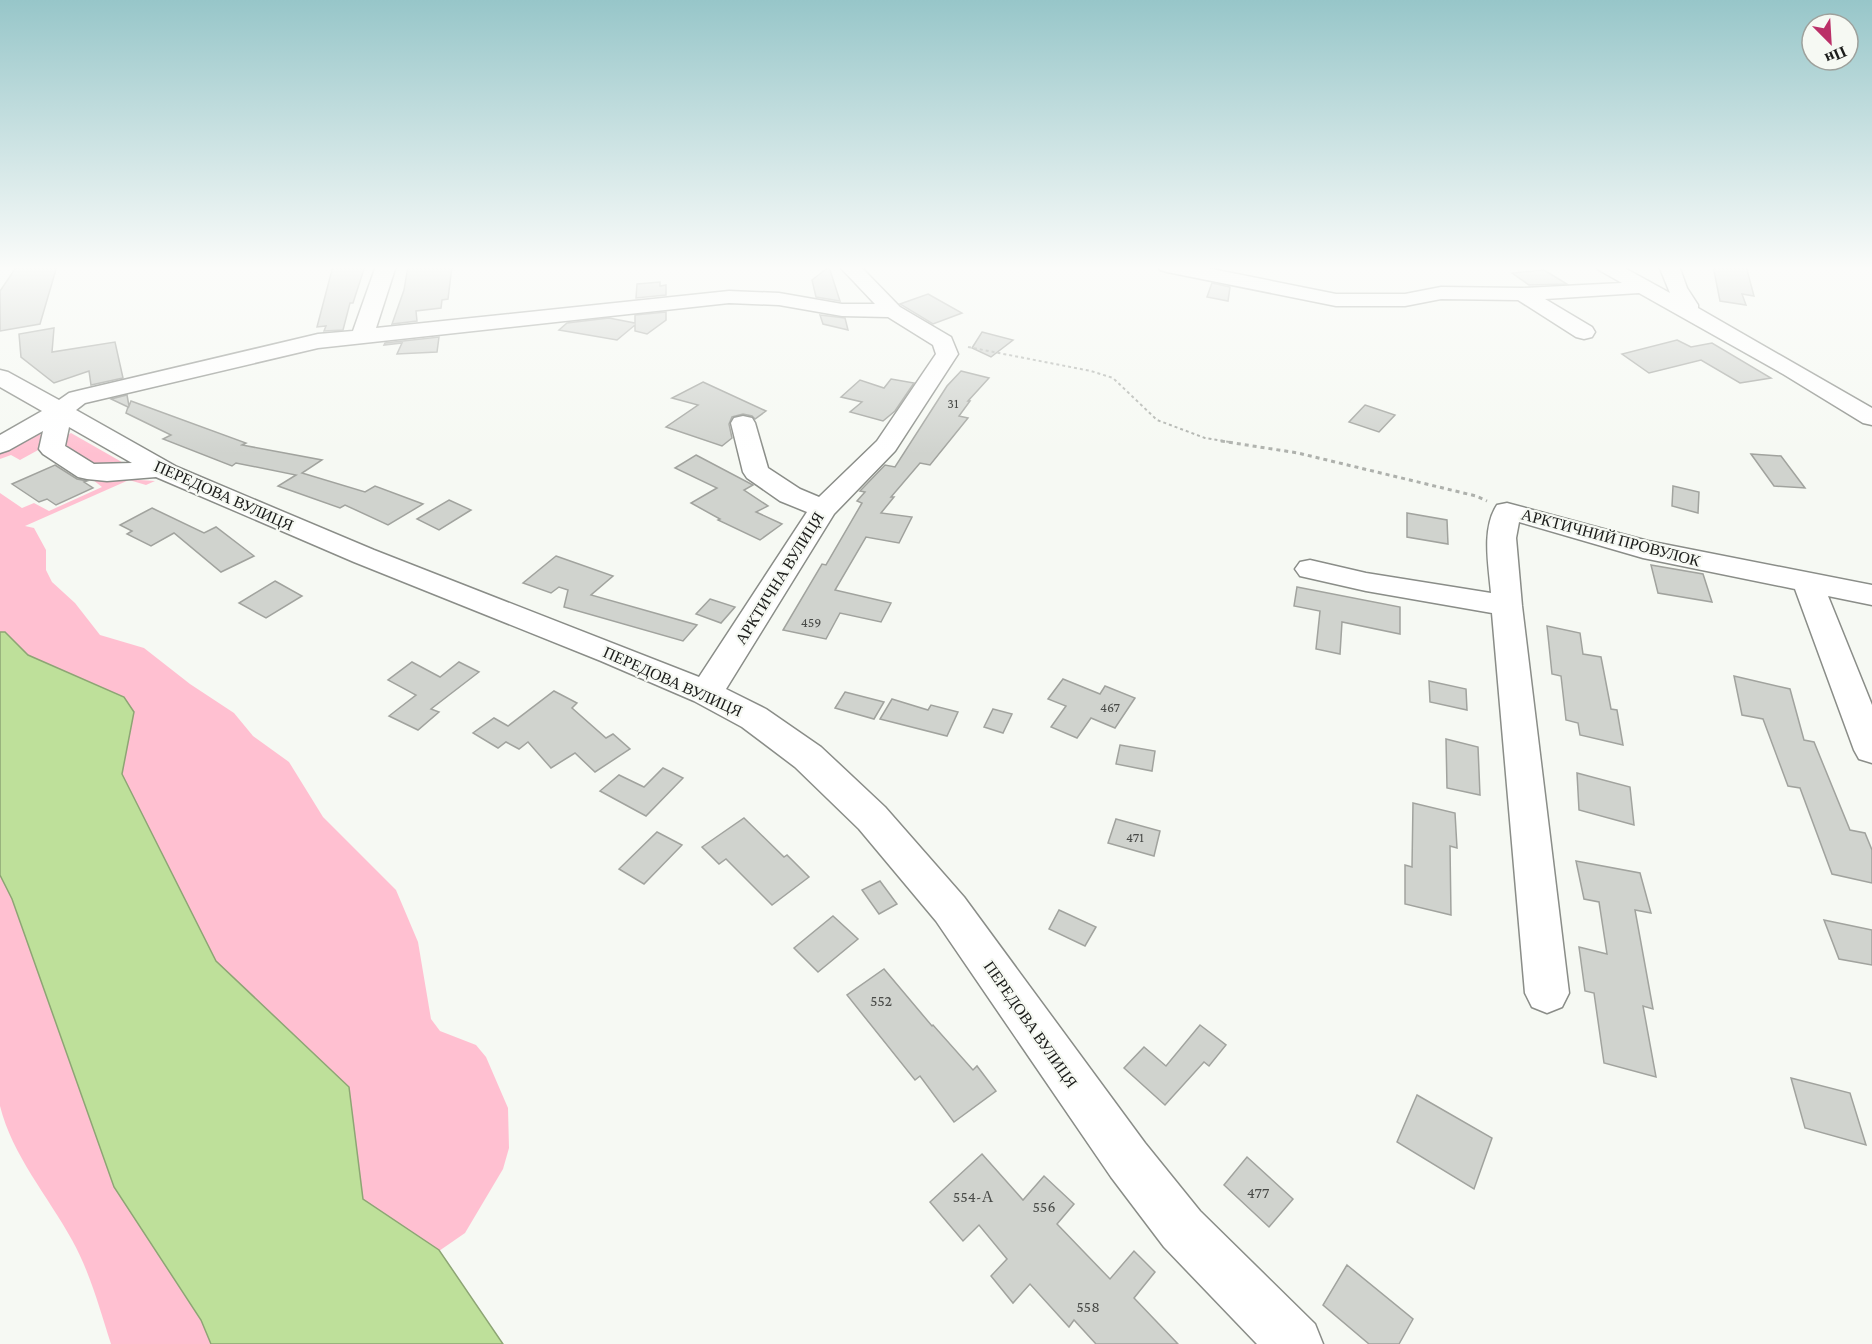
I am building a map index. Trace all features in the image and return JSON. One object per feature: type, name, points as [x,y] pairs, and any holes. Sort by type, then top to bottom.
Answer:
[{"type":"street","points":[[362,338],[365,329]]},
{"type":"street","points":[[0,445],[60,411],[76,398],[318,341],[445,329]]},
{"type":"street","points":[[922,329],[944,342]]},
{"type":"street","points":[[1579,329],[1584,332]]},
{"type":"street","points":[[1719,329],[1872,418]]},
{"type":"street","name":"АРКТИЧНА ВУЛИЦЯ","points":[[706,693],[823,509],[886,446],[947,354],[944,342]]},
{"type":"street","name":"ПЕРЕДОВА ВУЛИЦЯ","points":[[0,376],[162,469],[364,556],[612,653],[706,693],[754,718],[808,757],[872,818],[950,909],[1128,1160],[1182,1229],[1295,1344]]},
{"type":"street","points":[[743,423],[756,472],[790,495],[823,509]]},
{"type":"street","name":"АРКТИЧНИЙ ПРОВУЛОК","points":[[1547,993],[1507,606],[1502,538],[1507,511],[1643,549],[1872,595]]},
{"type":"street","points":[[1310,569],[1366,582],[1507,606]]},
{"type":"street","points":[[1809,583],[1872,750]]},
{"type":"path","points":[[944,342],[1091,371],[1113,378],[1157,420],[1205,438],[1298,453],[1453,490],[1476,496],[1507,511]]},
{"type":"shaded area","points":[[37,433],[44,436],[40,449],[20,460],[11,455],[0,459],[0,448]]},
{"type":"shaded area","points":[[71,433],[127,465],[92,467],[66,453],[63,438]]},
{"type":"shaded area","points":[[109,478],[155,481],[146,485],[129,480],[25,526],[34,528],[46,550],[46,570],[52,582],[75,603],[100,635],[144,648],[190,684],[234,713],[253,736],[289,762],[323,817],[396,890],[418,942],[431,1019],[440,1031],[476,1045],[486,1057],[508,1108],[509,1148],[503,1169],[465,1233],[439,1251],[503,1344],[111,1344],[94,1291],[78,1252],[13,1141],[0,1106],[0,493],[22,508],[34,503],[49,511],[102,487],[93,480]]},
{"type":"shaded area","points":[[0,632],[5,632],[28,655],[124,697],[134,712],[122,774],[216,961],[349,1087],[363,1199],[439,1250],[503,1344],[211,1344],[201,1320],[114,1187],[12,899],[0,875]]},
{"type":"building","points":[[54,329],[52,352],[115,342],[123,378],[91,385],[89,371],[54,383],[21,357],[19,334]]},
{"type":"building","points":[[325,329],[343,329],[343,330],[324,331]]},
{"type":"building","points":[[560,329],[631,329],[617,340],[559,330]]},
{"type":"building","points":[[635,329],[654,329],[647,334],[635,331]]},
{"type":"building","points":[[982,332],[1013,340],[991,357],[972,348]]},
{"type":"building","points":[[439,337],[437,352],[397,354],[402,343],[384,345],[385,343]]},
{"type":"building","points":[[1677,340],[1691,347],[1712,343],[1771,378],[1740,383],[1701,360],[1649,373],[1622,354]]},
{"type":"building","points":[[961,371],[989,378],[968,401],[970,401],[959,416],[968,418],[930,465],[920,463],[891,497],[894,497],[881,513],[912,517],[899,543],[866,537],[835,590],[891,603],[881,622],[840,613],[826,639],[783,630],[822,564],[826,565],[862,503],[857,501],[865,492],[860,491],[885,465],[895,467],[947,386]]},
{"type":"building","points":[[891,379],[914,383],[895,411],[883,421],[850,412],[862,402],[841,397],[860,380],[884,388]]},
{"type":"building","points":[[703,382],[766,411],[755,419],[743,414],[732,417],[729,424],[732,438],[722,446],[666,427],[698,405],[672,398]]},
{"type":"building","points":[[127,395],[129,406],[131,401],[246,443],[242,445],[322,460],[302,473],[365,492],[375,486],[423,504],[388,525],[345,505],[340,508],[278,486],[296,475],[236,463],[232,466],[163,439],[171,435],[126,413],[128,407],[111,399]]},
{"type":"building","points":[[1365,405],[1395,415],[1379,432],[1349,422]]},
{"type":"building","points":[[1751,454],[1781,456],[1805,488],[1774,486]]},
{"type":"building","points":[[696,455],[753,485],[744,490],[768,506],[756,512],[782,524],[760,540],[718,520],[720,519],[691,503],[717,488],[675,468]]},
{"type":"building","points":[[55,465],[77,479],[87,481],[84,482],[93,488],[56,505],[47,499],[39,502],[12,484]]},
{"type":"building","points":[[1673,486],[1699,492],[1698,513],[1672,506]]},
{"type":"building","points":[[449,500],[471,510],[439,530],[417,519]]},
{"type":"building","points":[[152,508],[204,533],[216,527],[254,556],[221,572],[174,533],[151,546],[127,534],[132,531],[120,525]]},
{"type":"building","points":[[1407,513],[1447,520],[1448,544],[1407,537]]},
{"type":"building","points":[[556,556],[613,576],[591,595],[697,625],[683,641],[564,607],[568,590],[559,587],[551,593],[523,583]]},
{"type":"building","points":[[1651,565],[1703,574],[1712,602],[1658,593]]},
{"type":"building","points":[[275,581],[302,596],[266,618],[239,603]]},
{"type":"building","points":[[1297,587],[1400,607],[1400,634],[1342,622],[1340,654],[1316,649],[1320,611],[1294,606]]},
{"type":"building","points":[[710,599],[735,607],[721,623],[696,614]]},
{"type":"building","points":[[1547,626],[1580,633],[1583,654],[1601,657],[1611,709],[1617,710],[1623,745],[1580,735],[1578,723],[1566,720],[1561,676],[1552,674]]},
{"type":"building","points":[[412,662],[440,677],[459,662],[479,672],[431,709],[439,712],[418,730],[389,716],[416,695],[388,680]]},
{"type":"building","points":[[1734,676],[1790,689],[1804,740],[1814,742],[1850,830],[1865,833],[1872,850],[1872,883],[1832,874],[1800,788],[1788,786],[1763,719],[1742,715]]},
{"type":"building","points":[[1063,679],[1100,694],[1105,686],[1135,698],[1115,728],[1091,718],[1077,738],[1051,727],[1066,706],[1048,699]]},
{"type":"building","points":[[1429,681],[1466,689],[1467,710],[1430,702]]},
{"type":"building","points":[[554,691],[577,703],[572,708],[606,738],[613,734],[630,749],[595,772],[575,753],[551,768],[528,742],[519,749],[506,742],[498,748],[473,733],[494,718],[508,726]]},
{"type":"building","points":[[845,692],[884,702],[874,719],[835,708]]},
{"type":"building","points":[[892,699],[928,710],[931,705],[958,712],[947,736],[880,719]]},
{"type":"building","points":[[993,709],[1012,714],[1003,733],[984,727]]},
{"type":"building","points":[[1446,739],[1478,747],[1480,795],[1447,788]]},
{"type":"building","points":[[1120,745],[1155,751],[1152,771],[1116,764]]},
{"type":"building","points":[[663,768],[683,778],[646,816],[600,791],[619,775],[644,787]]},
{"type":"building","points":[[1577,773],[1630,787],[1634,825],[1579,810]]},
{"type":"building","points":[[1413,803],[1455,813],[1457,848],[1450,846],[1451,915],[1405,904],[1405,865],[1412,867]]},
{"type":"building","points":[[744,818],[784,857],[787,855],[809,877],[772,905],[726,859],[719,864],[702,847]]},
{"type":"building","points":[[1116,819],[1160,831],[1154,856],[1108,843]]},
{"type":"building","points":[[657,832],[682,845],[644,884],[619,869]]},
{"type":"building","points":[[1576,861],[1640,873],[1651,913],[1635,910],[1653,1009],[1643,1006],[1656,1077],[1604,1063],[1594,993],[1585,991],[1579,947],[1607,954],[1599,902],[1584,899]]},
{"type":"building","points":[[880,881],[897,904],[879,914],[862,890]]},
{"type":"building","points":[[1059,910],[1096,927],[1085,946],[1049,929]]},
{"type":"building","points":[[833,916],[858,939],[818,972],[794,948]]},
{"type":"building","points":[[1824,920],[1872,930],[1872,965],[1839,959]]},
{"type":"building","points":[[884,969],[932,1026],[973,1070],[977,1066],[996,1091],[954,1122],[920,1076],[915,1080],[847,995]]},
{"type":"building","points":[[1200,1025],[1226,1045],[1209,1066],[1204,1062],[1165,1105],[1124,1068],[1144,1047],[1166,1066]]},
{"type":"building","points":[[1791,1078],[1850,1093],[1866,1145],[1805,1128]]},
{"type":"building","points":[[1417,1095],[1492,1138],[1474,1189],[1397,1142]]},
{"type":"building","points":[[982,1154],[1023,1200],[1044,1176],[1074,1204],[1057,1224],[1110,1279],[1134,1251],[1155,1272],[1134,1298],[1178,1344],[1096,1344],[1074,1320],[1069,1327],[1030,1284],[1013,1303],[991,1276],[1007,1259],[979,1225],[963,1241],[930,1202]]},
{"type":"building","points":[[1247,1157],[1293,1199],[1269,1227],[1224,1185]]},
{"type":"building","points":[[1347,1265],[1413,1319],[1399,1344],[1369,1344],[1323,1305]]}]
